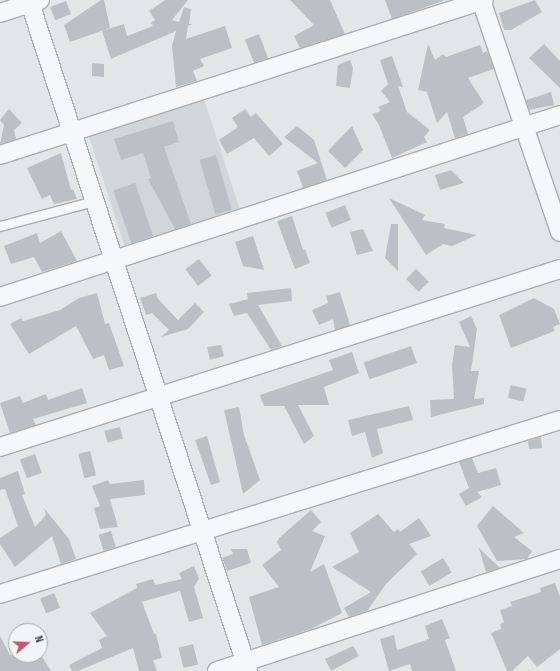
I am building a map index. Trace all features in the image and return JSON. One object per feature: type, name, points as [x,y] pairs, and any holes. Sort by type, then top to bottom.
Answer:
[{"type":"street","points":[[0,155],[482,0],[560,232]]},
{"type":"street","points":[[0,13],[33,1],[94,201],[247,666]]},
{"type":"street","points":[[0,297],[525,125],[560,115]]},
{"type":"street","points":[[0,447],[560,269]]},
{"type":"street","points":[[0,594],[560,420]]},
{"type":"street","points":[[217,671],[247,666],[560,560]]},
{"type":"lane","points":[[0,226],[94,201]]},
{"type":"shaded area","points":[[204,99],[240,208],[124,246],[89,136]]},
{"type":"building","points":[[101,0],[104,0],[110,28],[70,42],[64,25]]},
{"type":"building","points":[[165,0],[188,0],[172,20],[179,22],[184,7],[191,9],[189,24],[193,24],[188,26],[186,39],[225,26],[232,48],[200,59],[204,66],[193,71],[197,81],[176,87],[172,46],[176,31],[111,59],[102,31],[124,24],[127,36],[153,26],[151,23],[155,20],[149,11]]},
{"type":"building","points":[[290,0],[330,0],[345,34],[300,48],[294,36],[314,25]]},
{"type":"building","points":[[385,0],[443,0],[443,1],[392,19]]},
{"type":"building","points":[[535,0],[542,12],[511,30],[504,30],[499,13]]},
{"type":"building","points":[[66,1],[71,14],[55,20],[50,7]]},
{"type":"building","points":[[259,34],[268,58],[254,64],[245,39]]},
{"type":"building","points":[[428,44],[435,60],[443,54],[446,57],[480,45],[483,53],[487,51],[494,69],[468,78],[484,103],[463,117],[468,134],[455,138],[447,112],[437,123],[427,92],[418,90]]},
{"type":"building","points":[[544,44],[560,61],[560,88],[529,58]]},
{"type":"building","points":[[392,56],[403,87],[398,86],[407,112],[430,130],[424,137],[427,142],[392,158],[379,125],[372,114],[381,111],[378,107],[390,102],[381,91],[388,84],[380,60]]},
{"type":"building","points":[[350,60],[353,68],[350,88],[336,86],[338,65]]},
{"type":"building","points":[[92,63],[104,64],[104,77],[92,76]]},
{"type":"building","points":[[551,92],[554,105],[529,110],[526,100]]},
{"type":"building","points":[[9,109],[22,123],[14,130],[16,139],[0,144],[4,125],[0,120]]},
{"type":"building","points":[[245,109],[251,117],[256,113],[283,144],[269,156],[254,138],[227,154],[219,140],[238,127],[232,118]]},
{"type":"building","points":[[173,121],[179,142],[164,147],[191,224],[175,229],[148,179],[151,178],[143,153],[121,160],[114,139]]},
{"type":"building","points":[[297,126],[314,140],[327,180],[303,188],[297,171],[318,163],[284,137]]},
{"type":"building","points":[[352,126],[363,150],[345,168],[328,151]]},
{"type":"building","points":[[61,153],[71,190],[73,189],[77,199],[54,204],[50,195],[42,199],[27,168]]},
{"type":"building","points":[[216,155],[232,210],[215,214],[200,160]]},
{"type":"building","points":[[451,170],[464,183],[440,190],[435,175]]},
{"type":"building","points":[[135,183],[153,236],[131,243],[113,190]]},
{"type":"building","points":[[389,198],[425,215],[422,220],[445,224],[444,228],[477,235],[452,246],[443,244],[426,255]]},
{"type":"building","points":[[345,205],[351,220],[332,228],[326,213]]},
{"type":"building","points":[[292,216],[303,250],[305,249],[310,263],[295,269],[277,221]]},
{"type":"building","points":[[391,224],[398,224],[398,271],[385,258]]},
{"type":"building","points":[[363,229],[373,251],[357,255],[350,232]]},
{"type":"building","points":[[61,231],[77,261],[42,272],[34,257],[11,264],[4,246],[37,233],[40,243]]},
{"type":"building","points":[[253,236],[264,270],[243,266],[235,242]]},
{"type":"building","points":[[199,259],[212,276],[198,286],[185,269]]},
{"type":"building","points":[[416,269],[429,282],[419,292],[406,279]]},
{"type":"building","points":[[291,288],[292,301],[258,305],[282,346],[271,350],[247,313],[234,316],[229,304],[248,299],[247,293]]},
{"type":"building","points":[[340,292],[350,325],[335,330],[333,319],[319,325],[312,310],[328,303],[326,296]]},
{"type":"building","points":[[97,293],[105,324],[109,323],[124,366],[109,370],[104,355],[93,359],[76,326],[29,354],[10,324],[21,318],[23,321],[60,310],[79,298]]},
{"type":"building","points":[[156,293],[158,299],[178,320],[195,303],[204,312],[188,329],[161,337],[169,330],[152,313],[146,315],[140,298]]},
{"type":"building","points":[[534,298],[554,309],[560,324],[553,327],[555,331],[511,348],[499,315]]},
{"type":"building","points":[[471,316],[477,329],[471,371],[479,371],[474,399],[484,398],[484,404],[431,417],[430,400],[454,399],[452,365],[455,345],[470,347],[459,322]]},
{"type":"building","points":[[221,345],[224,356],[210,360],[207,347]]},
{"type":"building","points":[[411,346],[417,363],[370,379],[364,362]]},
{"type":"building","points":[[352,352],[359,373],[324,387],[329,405],[298,405],[314,436],[304,444],[284,406],[264,406],[260,395],[333,370],[329,360]]},
{"type":"building","points":[[511,385],[527,389],[523,401],[508,398]]},
{"type":"building","points":[[82,388],[87,403],[33,419],[36,425],[10,433],[0,403],[20,396],[23,403],[46,394],[48,400]]},
{"type":"building","points":[[409,406],[413,420],[377,429],[383,453],[372,458],[365,432],[352,436],[348,420]]},
{"type":"building","points":[[239,407],[244,435],[260,480],[243,494],[224,410]]},
{"type":"building","points":[[120,427],[123,439],[107,443],[104,431]]},
{"type":"building","points":[[207,436],[220,482],[211,485],[195,440]]},
{"type":"building","points":[[541,437],[542,448],[529,449],[528,441]]},
{"type":"building","points":[[90,451],[96,475],[84,478],[78,454]]},
{"type":"building","points":[[35,454],[42,473],[27,478],[20,459]]},
{"type":"building","points":[[472,458],[478,473],[496,468],[501,485],[477,492],[482,497],[466,506],[459,494],[469,488],[459,462]]},
{"type":"building","points":[[18,471],[25,494],[22,495],[35,527],[46,515],[44,508],[69,539],[76,559],[61,564],[52,536],[15,567],[0,544],[0,538],[18,526],[5,489],[0,490],[0,478]]},
{"type":"building","points":[[108,480],[110,484],[144,480],[145,495],[110,499],[118,527],[100,529],[94,508],[100,506],[92,486]]},
{"type":"building","points":[[493,506],[524,533],[514,537],[532,551],[527,559],[497,561],[477,526]]},
{"type":"building","points":[[311,510],[321,522],[312,531],[325,536],[310,572],[324,564],[342,613],[311,629],[262,645],[249,597],[279,587],[262,565],[281,550],[277,542],[279,538]]},
{"type":"building","points":[[378,514],[394,532],[398,529],[400,532],[419,518],[431,536],[409,544],[417,554],[386,584],[367,611],[349,617],[344,608],[371,592],[332,567],[359,552],[350,533]]},
{"type":"building","points":[[111,531],[116,547],[104,551],[99,535]]},
{"type":"building","points":[[479,548],[500,568],[486,572]]},
{"type":"building","points":[[231,549],[247,549],[251,563],[227,571],[222,558],[233,554]]},
{"type":"building","points":[[443,558],[452,573],[429,586],[421,571]]},
{"type":"building","points":[[194,566],[199,579],[194,587],[203,618],[189,622],[180,591],[142,602],[154,634],[156,634],[162,658],[153,660],[157,671],[139,671],[133,648],[78,671],[72,671],[69,665],[102,648],[99,640],[107,636],[90,613],[137,588],[136,584],[153,579],[155,585],[182,579],[179,573]]},
{"type":"building","points":[[555,583],[560,597],[560,649],[537,667],[528,656],[512,671],[507,671],[491,633],[501,629],[500,624],[504,622],[500,610],[512,606],[510,602],[541,592],[540,588]]},
{"type":"building","points":[[54,593],[60,608],[46,613],[40,599]]},
{"type":"building","points":[[442,619],[450,638],[445,640],[456,671],[412,671],[410,664],[389,671],[380,639],[394,635],[397,650],[429,639],[425,626]]},
{"type":"building","points":[[0,636],[8,651],[8,663],[46,663],[51,671],[0,671]]},
{"type":"building","points":[[193,644],[198,664],[184,668],[178,648]]},
{"type":"building","points":[[353,646],[359,656],[331,671],[325,659]]}]
